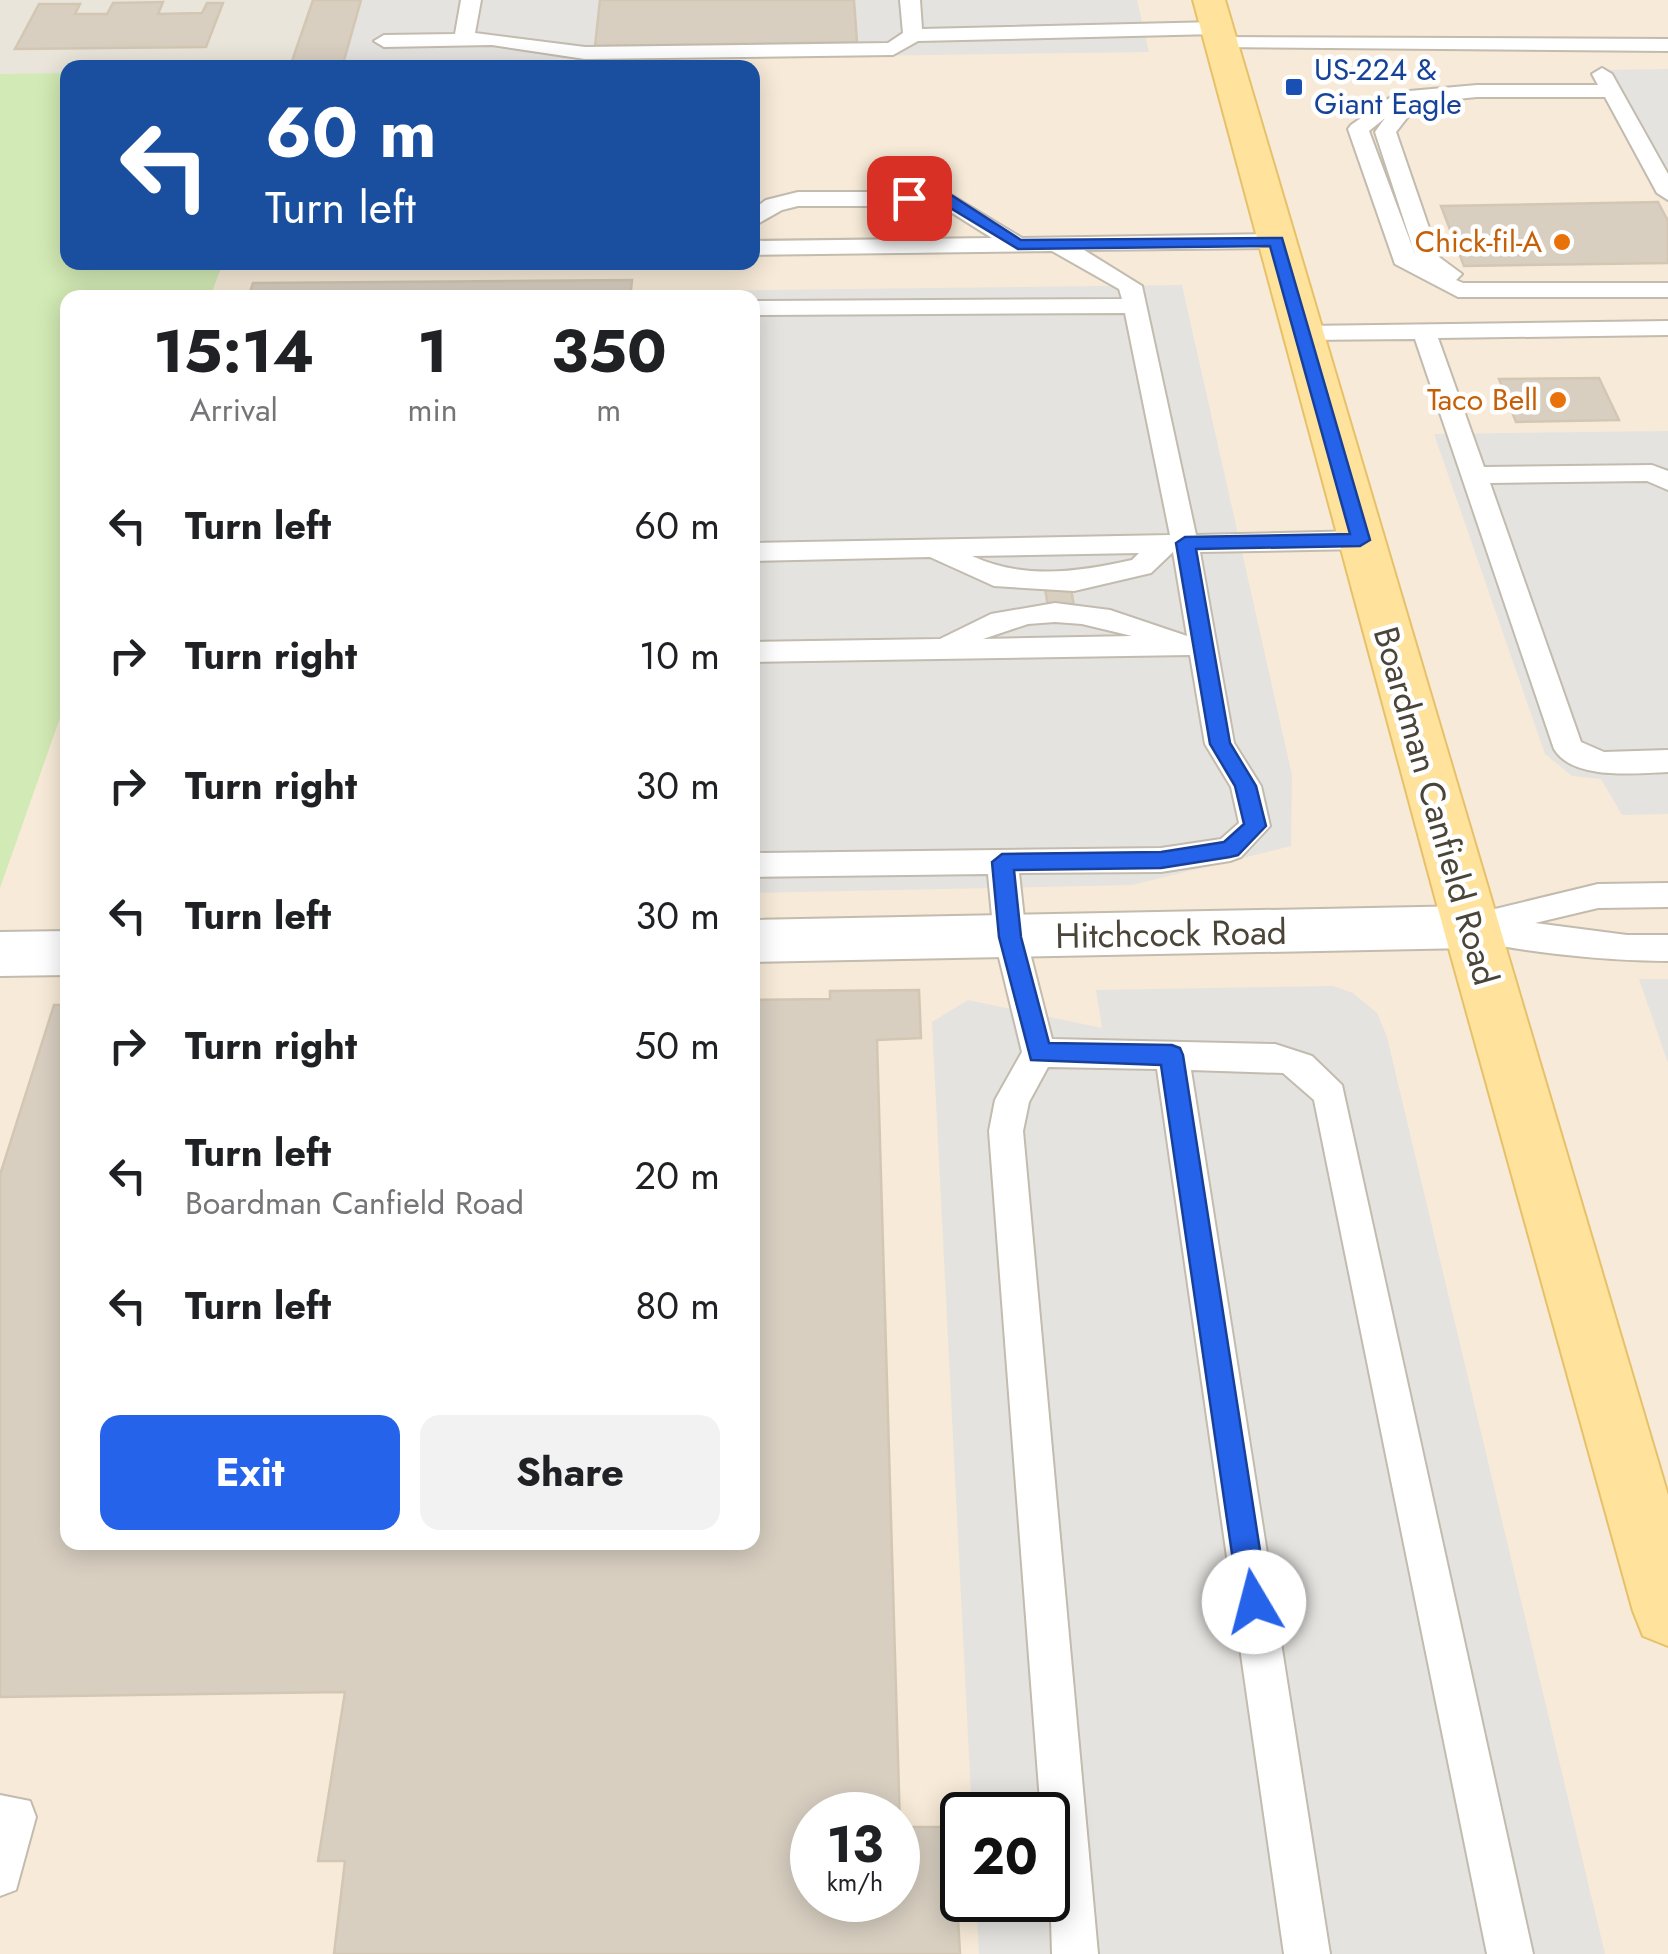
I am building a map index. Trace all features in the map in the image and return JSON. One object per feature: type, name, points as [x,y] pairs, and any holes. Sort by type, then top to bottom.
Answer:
[{"type":"main road","name":"Boardman Canfield Road","points":[[1216,24],[1470,927],[1664,1583]]},
{"type":"street","name":"Hitchcock Road","points":[[760,942],[1470,927]]},
{"type":"street","points":[[0,954],[60,952]]},
{"type":"lane","points":[[464,40],[472,0]]},
{"type":"lane","points":[[910,0],[914,34]]},
{"type":"lane","points":[[384,41],[520,42],[586,53],[893,49],[914,34],[1216,24],[1586,44],[1668,44]]},
{"type":"lane","points":[[1586,44],[1668,192]]},
{"type":"lane","points":[[1614,95],[1477,92],[1398,98],[1358,129],[1403,259],[1458,290],[1668,290]]},
{"type":"lane","points":[[1614,95],[1404,108],[1385,132],[1429,261],[1459,279],[1668,278]]},
{"type":"lane","points":[[760,215],[774,205],[798,198],[946,198],[1018,244]]},
{"type":"lane","points":[[760,248],[1277,241]]},
{"type":"lane","points":[[760,865],[1161,860],[1230,849],[1255,826],[1246,786],[1220,744],[1192,645],[1130,286],[1056,244]]},
{"type":"lane","points":[[760,308],[1135,306]]},
{"type":"lane","points":[[1303,332],[1668,328]]},
{"type":"lane","points":[[1424,331],[1569,748],[1602,763],[1668,761]]},
{"type":"lane","points":[[1471,475],[1652,473],[1668,482]]},
{"type":"lane","points":[[760,552],[933,548],[994,577],[1074,582],[1141,567],[1174,544],[1360,540]]},
{"type":"lane","points":[[760,652],[1192,645]]},
{"type":"lane","points":[[1002,862],[1010,937],[1039,1053],[1012,1100],[1006,1131],[1075,1954]]},
{"type":"lane","points":[[1470,927],[1598,896],[1668,894]]},
{"type":"lane","points":[[1470,927],[1627,948],[1668,948]]},
{"type":"lane","points":[[1039,1053],[1293,1061],[1315,1074],[1330,1095],[1510,1954]]},
{"type":"lane","points":[[1172,1055],[1306,1954]]},
{"type":"lane","points":[[0,1817],[14,1816],[0,1874]]},
{"type":"shaded area","points":[[0,0],[313,0],[292,60],[60,60],[60,270],[220,270],[213,290],[60,290],[60,718],[0,888]]},
{"type":"shaded area","points":[[313,0],[1668,0],[1668,1954],[0,1954],[0,888],[60,718],[60,1550],[760,1550],[760,290],[213,290],[220,270],[760,270],[760,60],[292,60]]},
{"type":"shaded area","points":[[361,0],[600,0],[595,59],[344,60]]},
{"type":"shaded area","points":[[854,0],[1137,0],[1149,52],[858,56]]},
{"type":"shaded area","points":[[1668,69],[1668,193],[1600,70]]},
{"type":"shaded area","points":[[1182,285],[1292,775],[1291,846],[1132,885],[760,893],[760,290],[754,290]]},
{"type":"shaded area","points":[[1668,431],[1668,814],[1622,815],[1601,779],[1572,776],[1545,754],[1434,434]]},
{"type":"shaded area","points":[[1639,979],[1668,979],[1668,1063]]},
{"type":"shaded area","points":[[1333,986],[1353,993],[1377,1013],[1387,1037],[1605,1954],[979,1954],[977,1922],[1070,1922],[1070,1792],[971,1792],[932,1022],[968,1000],[1102,1028],[1096,990]]},
{"type":"green space","points":[[60,73],[60,270],[220,270],[213,290],[60,290],[60,718],[0,888],[0,74]]},
{"type":"building","points":[[313,0],[361,0],[344,60],[292,60]]},
{"type":"building","points":[[600,0],[854,0],[857,42],[595,46]]},
{"type":"building","points":[[163,2],[158,14],[202,13],[207,3],[223,3],[206,47],[15,49],[39,4],[80,4],[75,14],[107,14],[113,3]]},
{"type":"building","name":"Chick-fil-A","points":[[1658,202],[1668,221],[1668,263],[1464,266],[1441,206]]},
{"type":"building","points":[[632,280],[631,290],[251,290],[253,283]]},
{"type":"building","name":"Taco Bell","points":[[1599,378],[1619,420],[1516,422],[1499,379]]},
{"type":"building","points":[[1045,589],[1071,589],[1074,606],[1048,606]]},
{"type":"building","points":[[919,990],[921,1038],[877,1040],[899,1792],[790,1792],[790,1922],[920,1922],[920,1827],[940,1827],[940,1922],[958,1922],[960,1954],[334,1954],[345,1861],[318,1861],[345,1692],[0,1697],[0,1175],[54,1005],[60,1005],[60,1550],[760,1550],[760,1000],[830,999],[830,991]]},
{"type":"place","name":"US-224 & Giant Eagle","points":[[1294,87]]},
{"type":"place","name":"Chick-fil-A","points":[[1562,242]]},
{"type":"place","name":"Taco Bell","points":[[1558,400]]},
{"type":"route","points":[[909,198],[946,198],[1018,244],[1277,241],[1360,540],[1185,543],[1220,744],[1246,786],[1255,826],[1230,849],[1161,860],[1002,862],[1010,937],[1039,1053],[1172,1055],[1254,1602]]}]
